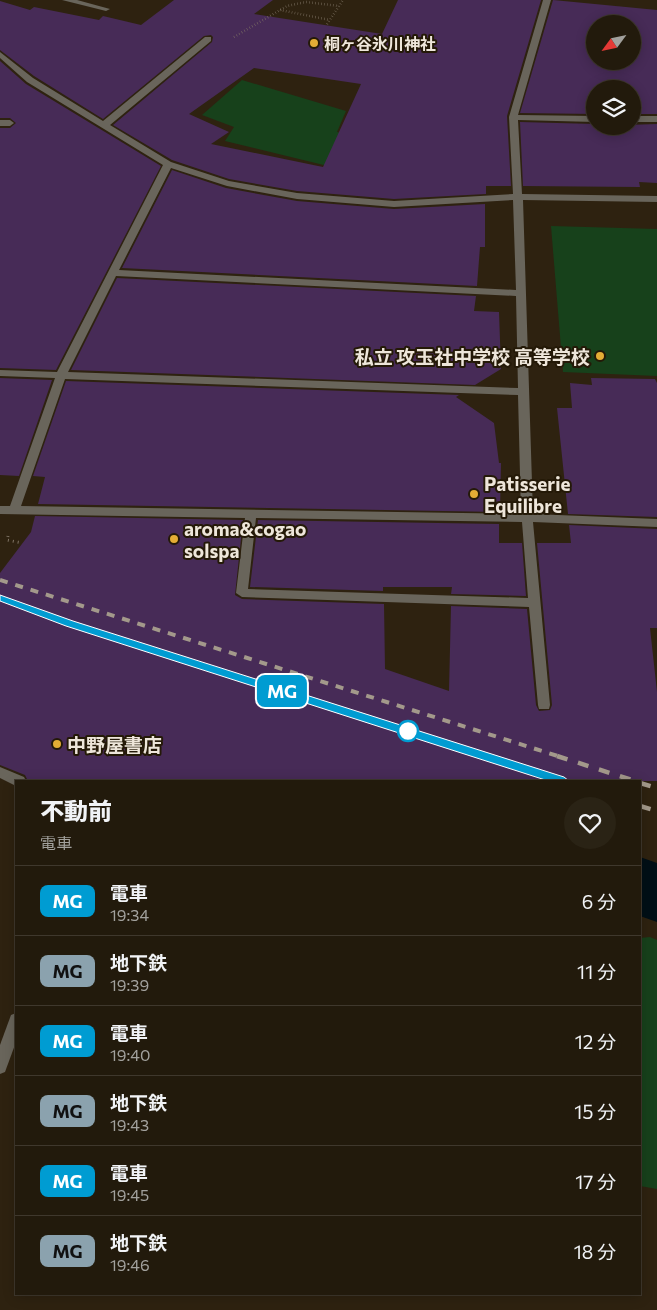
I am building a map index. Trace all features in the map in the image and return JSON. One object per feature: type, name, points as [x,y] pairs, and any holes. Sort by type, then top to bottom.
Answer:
[{"type":"street","points":[[66,0],[106,9]]},
{"type":"street","points":[[544,705],[527,518],[518,197],[513,118],[547,0]]},
{"type":"street","points":[[104,125],[208,39]]},
{"type":"street","points":[[0,54],[30,80],[168,164],[228,183],[297,196],[394,204],[518,197],[657,199]]},
{"type":"street","points":[[513,118],[586,119]]},
{"type":"street","points":[[641,119],[657,120]]},
{"type":"street","points":[[0,124],[10,122]]},
{"type":"street","points":[[14,510],[61,375],[168,164]]},
{"type":"street","points":[[112,274],[521,293]]},
{"type":"street","points":[[0,372],[523,392]]},
{"type":"street","points":[[0,510],[527,518],[657,523]]},
{"type":"street","points":[[251,514],[242,593],[535,603]]},
{"type":"street","points":[[0,772],[17,780]]},
{"type":"street","points":[[0,1067],[15,1023]]},
{"type":"path","points":[[327,24],[343,0]]},
{"type":"path","points":[[228,41],[286,6],[306,2],[339,6]]},
{"type":"path","points":[[280,10],[330,20]]},
{"type":"green space","points":[[242,80],[346,111],[337,132],[359,135],[336,168],[225,141],[234,127],[202,115]]},
{"type":"green space","points":[[551,226],[657,229],[657,376],[563,372]]},
{"type":"green space","points":[[650,937],[657,940],[657,1189],[641,1186],[641,938]]},
{"type":"shaded area","points":[[641,857],[657,863],[657,922],[641,916]]},
{"type":"building","points":[[174,0],[273,0],[254,14],[382,34],[398,0],[541,0],[507,116],[511,186],[486,186],[486,194],[394,199],[297,191],[229,179],[172,160],[113,125],[212,42],[213,37],[211,35],[204,36],[103,119],[34,76],[0,50],[0,1],[30,10],[34,7],[99,20],[103,16],[141,25]],"holes":[[[254,68],[361,84],[323,167],[211,144],[229,132],[189,114]]]},
{"type":"building","points":[[553,0],[657,10],[657,114],[641,114],[641,80],[586,80],[586,114],[520,113]]},
{"type":"building","points":[[0,61],[26,84],[161,166],[56,370],[0,368],[0,128],[10,128],[16,123],[10,118],[0,118]]},
{"type":"building","points":[[520,122],[586,124],[586,135],[641,135],[641,125],[657,124],[657,183],[639,182],[640,187],[523,186]]},
{"type":"building","points":[[172,170],[226,188],[297,201],[394,209],[485,204],[485,247],[480,247],[477,286],[122,268]]},
{"type":"building","points":[[117,278],[476,296],[474,311],[499,312],[501,369],[475,385],[71,370]]},
{"type":"building","points":[[0,378],[52,380],[19,476],[0,475]]},
{"type":"building","points":[[591,378],[655,379],[657,383],[657,517],[568,514],[557,408],[572,408],[570,383],[592,385]]},
{"type":"building","points":[[66,381],[459,395],[456,397],[494,423],[499,463],[501,463],[500,512],[38,504],[45,477],[33,476]]},
{"type":"building","points":[[35,516],[243,520],[235,595],[242,599],[384,604],[385,669],[449,691],[451,606],[527,609],[536,705],[539,711],[550,710],[552,705],[537,543],[571,543],[569,525],[657,529],[657,628],[650,628],[657,692],[657,781],[28,780],[25,775],[0,765],[0,573],[31,532]]},
{"type":"building","points":[[258,520],[499,524],[499,543],[522,543],[526,596],[451,594],[452,587],[383,587],[383,591],[250,587]]},
{"type":"railway","points":[[0,580],[561,757]]},
{"type":"railway","points":[[0,598],[69,623],[490,757]]},
{"type":"railway","points":[[486,756],[561,780]]},
{"type":"railway","points":[[557,756],[632,780]]},
{"type":"railway","points":[[641,783],[657,788]]},
{"type":"railway","points":[[641,806],[657,811]]},
{"type":"train","name":"MG","points":[[0,598],[69,623],[561,780]]},
{"type":"place","name":"桐ヶ谷氷川神社","points":[[314,43]]},
{"type":"place","name":"私立 攻玉社中学校 高等学校","points":[[600,356]]},
{"type":"place","name":"Patisserie Equilibre","points":[[474,494]]},
{"type":"place","name":"aroma&cogao solspa","points":[[174,539]]},
{"type":"place","name":"中野屋書店","points":[[57,744]]}]
